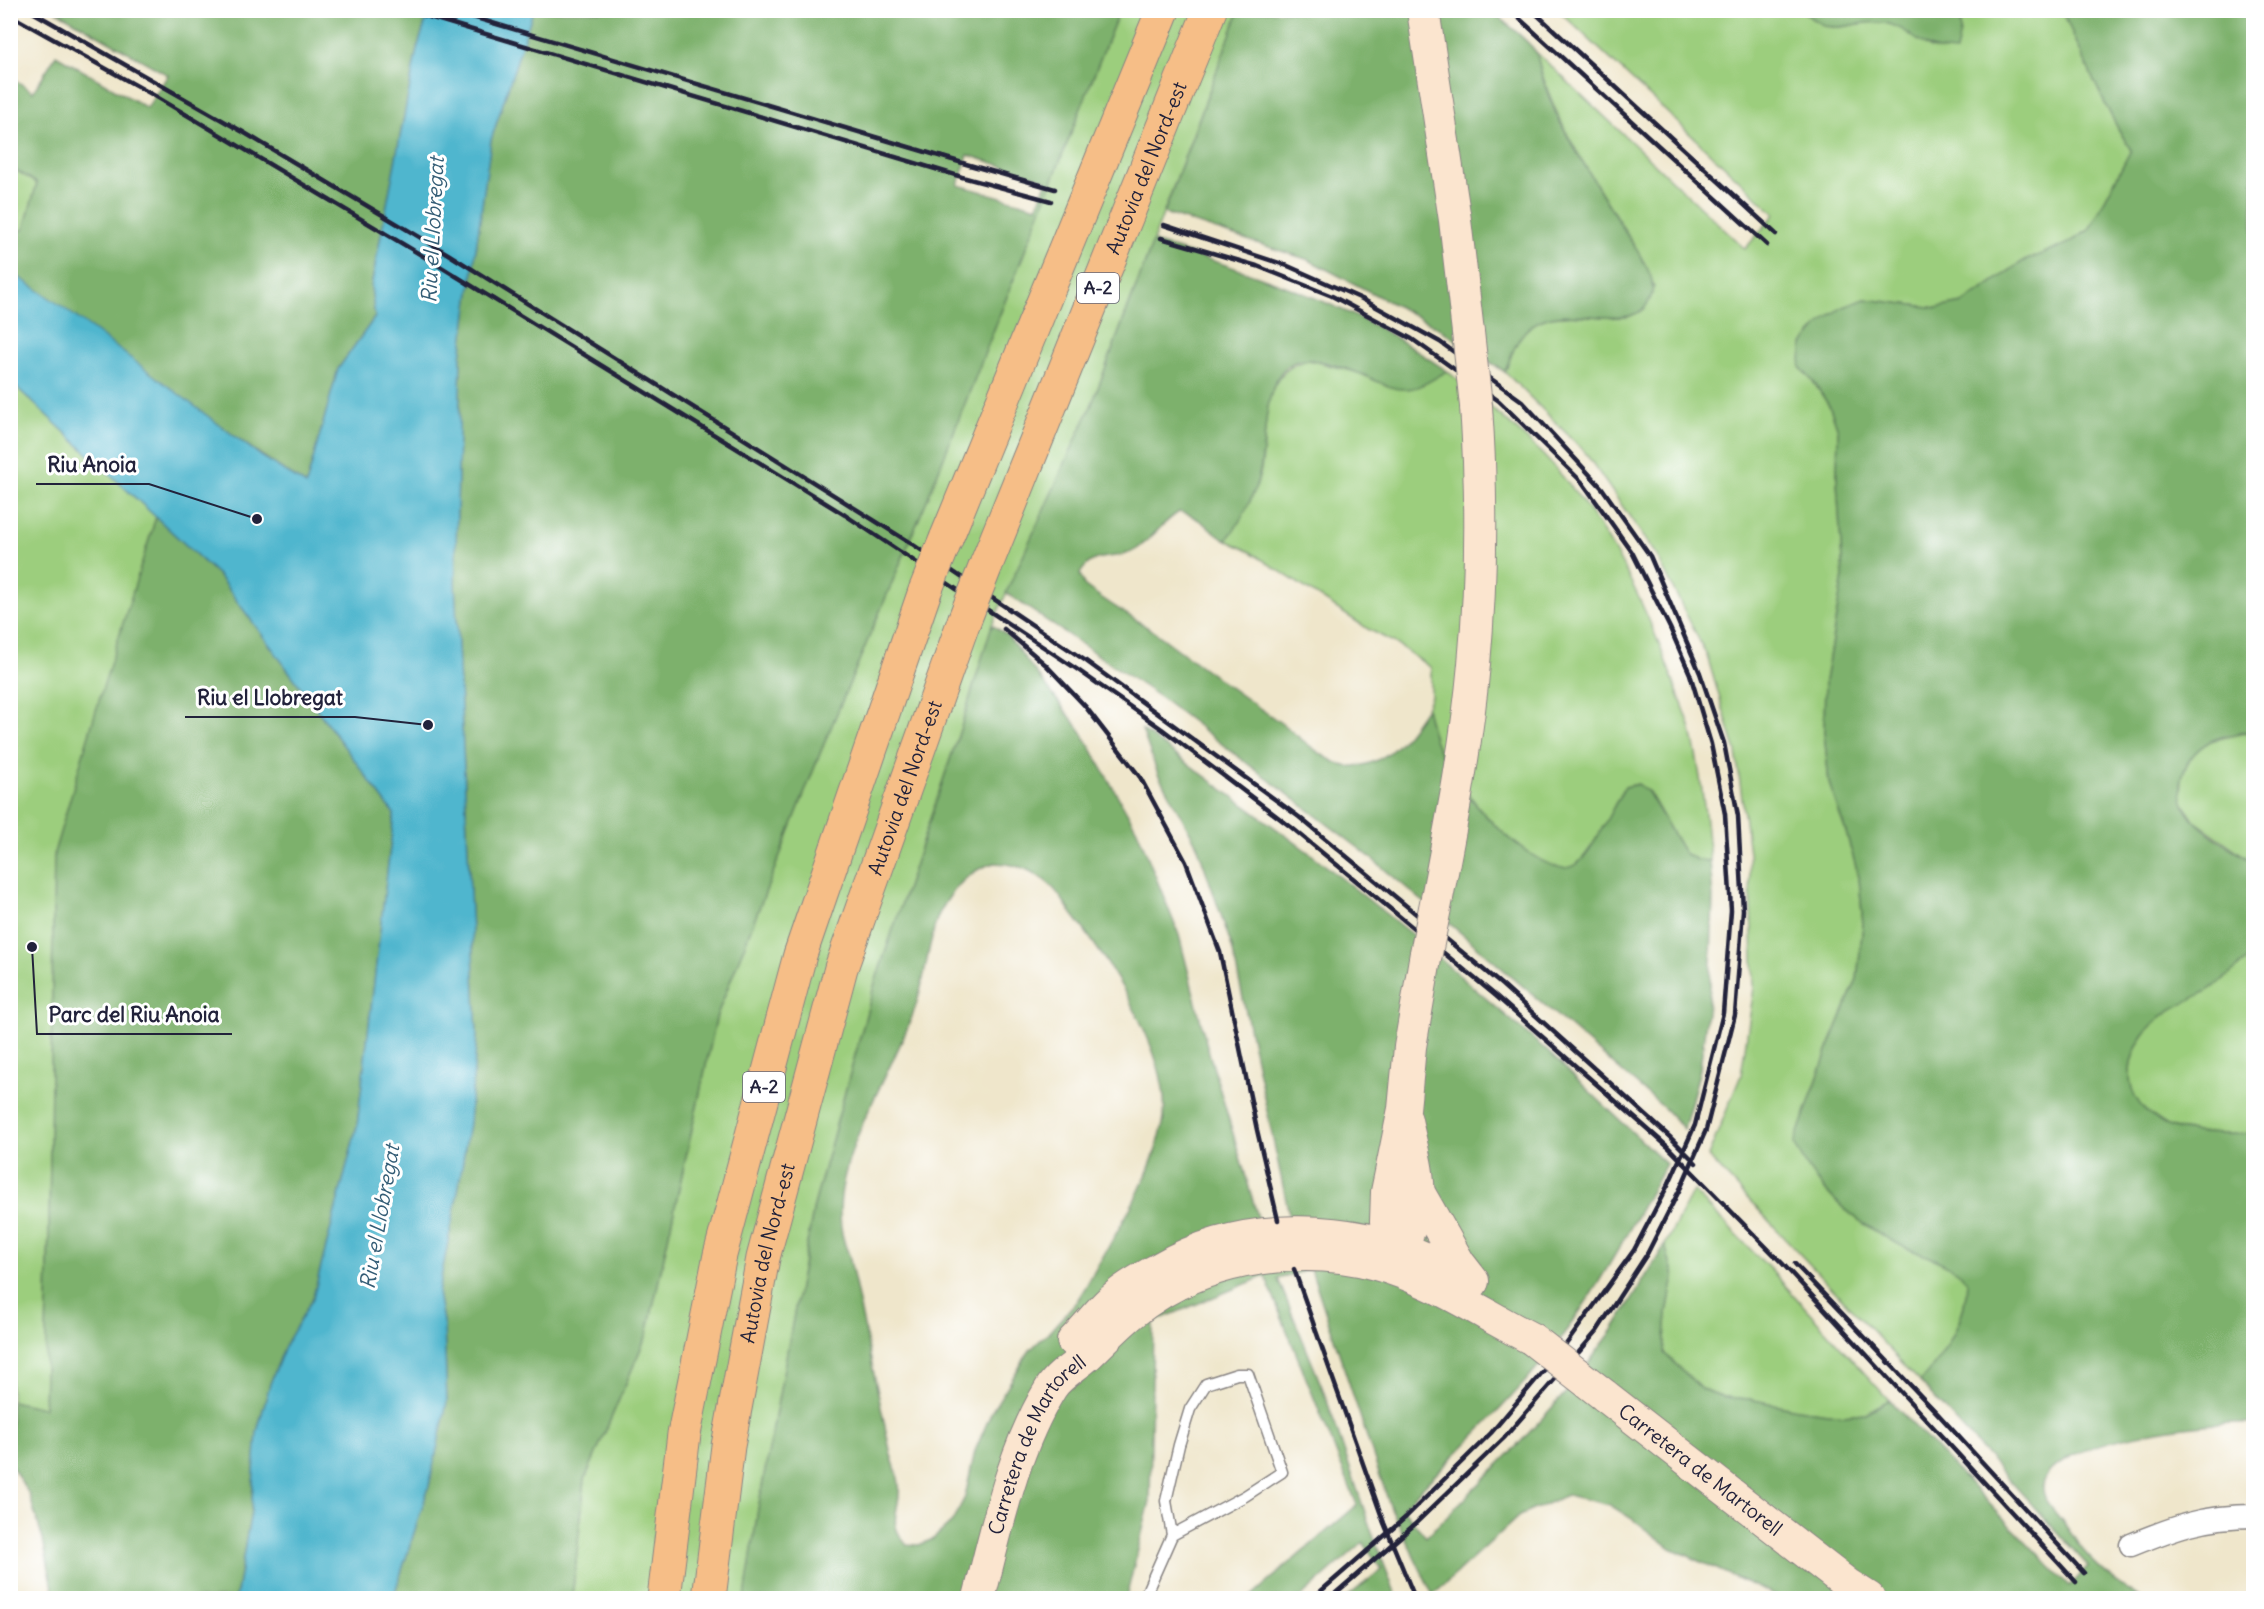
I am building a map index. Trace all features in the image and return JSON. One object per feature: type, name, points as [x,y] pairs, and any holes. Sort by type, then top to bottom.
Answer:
[{"type":"highway","name":"A-2","points":[[664,1599],[684,1434],[720,1255],[800,955],[925,591],[1162,10]]},
{"type":"highway","name":"Autovia del Nord-est","points":[[709,1599],[728,1446],[763,1258],[841,968],[964,621],[1210,10]]},
{"type":"main road","points":[[1423,10],[1455,220],[1468,332],[1476,406],[1482,523],[1474,665],[1459,779],[1410,1047],[1404,1109],[1387,1192],[1386,1221],[1388,1238],[1440,1289]]},
{"type":"main road","points":[[1404,1109],[1419,1193],[1459,1263],[1477,1287],[1532,1339]]},
{"type":"main road","points":[[1342,1235],[1362,1225],[1387,1192]]},
{"type":"main road","points":[[1221,1268],[1255,1249],[1295,1244],[1388,1252],[1405,1239],[1411,1226],[1419,1193]]},
{"type":"main road","points":[[1053,1385],[1073,1342],[1108,1304],[1132,1284],[1175,1260],[1205,1247],[1240,1237],[1292,1233],[1342,1235],[1396,1248],[1432,1261],[1477,1287]]},
{"type":"main road","points":[[1221,1268],[1267,1257],[1303,1254],[1376,1264],[1440,1289],[1532,1339]]},
{"type":"main road","name":"Carretera de Martorell","points":[[979,1599],[998,1524],[1019,1456],[1032,1423],[1053,1385],[1132,1313],[1154,1297],[1221,1268]]},
{"type":"main road","name":"Carretera de Martorell","points":[[1532,1339],[1869,1599]]},
{"type":"street","points":[[2131,1545],[2171,1529],[2207,1519],[2253,1516]]},
{"type":"lane","points":[[1144,1599],[1172,1535],[1166,1501],[1190,1410],[1206,1384],[1237,1374],[1248,1374],[1282,1472],[1245,1496],[1172,1535]]},
{"type":"green space","points":[[56,11],[429,11],[417,49],[371,287],[375,317],[338,369],[306,485],[268,460],[11,272],[11,231],[15,234],[24,229],[37,183],[11,167],[11,77],[33,92],[56,55],[147,108],[168,75]]},
{"type":"green space","points":[[533,11],[1119,11],[929,495],[821,751],[717,1015],[647,1334],[585,1479],[572,1598],[393,1598],[429,1486],[447,1402],[444,1327],[438,1293],[469,1123],[477,1035],[455,585],[461,357],[491,140]],"holes":[[[968,155],[1047,180],[1037,207],[958,185]]]},
{"type":"green space","points":[[1119,11],[1239,11],[1092,404],[992,625],[962,724],[874,986],[814,1206],[758,1509],[745,1598],[572,1598],[585,1479],[647,1334],[717,1015],[821,751],[929,495]]},
{"type":"green space","points":[[1239,11],[1492,11],[1536,53],[1545,86],[1561,124],[1651,277],[1653,289],[1648,303],[1634,315],[1605,317],[1569,315],[1552,317],[1536,323],[1519,339],[1505,372],[1437,327],[1309,260],[1164,213]]},
{"type":"green space","points":[[1559,11],[1803,11],[1825,26],[1844,27],[1873,22],[1886,23],[1909,33],[1930,49],[1960,32],[1960,11],[2062,11],[2103,99],[2131,150],[2089,230],[2069,243],[2022,262],[1963,303],[1937,308],[1865,299],[1800,367],[1830,407],[1838,430],[1837,480],[1843,577],[1825,681],[1824,731],[1829,783],[1859,877],[1863,925],[1857,979],[1810,1099],[1824,1189],[1837,1203],[1867,1225],[1959,1271],[1967,1280],[1966,1295],[1959,1322],[1946,1347],[1920,1382],[1708,1156],[1741,1075],[1754,987],[1749,853],[1736,752],[1707,656],[1657,556],[1584,451],[1505,372],[1515,345],[1525,331],[1537,322],[1551,317],[1631,316],[1654,287],[1638,253],[1570,140],[1550,97],[1536,52],[1745,249],[1775,214]]},
{"type":"green space","points":[[1803,11],[1960,11],[1960,32],[1956,52],[1929,47],[1890,24],[1872,22],[1833,27],[1814,20]]},
{"type":"green space","points":[[2062,11],[2253,11],[2253,731],[2219,738],[2199,749],[2185,769],[2181,791],[2183,802],[2197,823],[2253,862],[2253,955],[2210,989],[2171,1009],[2154,1023],[2136,1048],[2131,1062],[2130,1077],[2133,1091],[2140,1104],[2152,1116],[2168,1126],[2210,1133],[2253,1133],[2253,1423],[2172,1429],[2102,1444],[2073,1455],[2052,1469],[2043,1486],[2047,1502],[2084,1552],[2107,1574],[2139,1598],[1780,1598],[1671,1548],[1610,1505],[1567,1495],[1519,1516],[1433,1595],[1391,1509],[1311,1269],[1278,1279],[1324,1392],[1372,1533],[1397,1598],[1346,1598],[1382,1569],[1363,1542],[1300,1598],[1249,1598],[1357,1505],[1265,1276],[1153,1322],[1150,1501],[1126,1598],[745,1598],[758,1509],[814,1206],[874,986],[962,724],[992,625],[1007,635],[1081,731],[1137,830],[1179,935],[1207,1046],[1259,1221],[1290,1219],[1232,947],[1197,845],[1158,774],[1142,730],[1315,857],[1410,933],[1546,1050],[1666,1164],[1596,1286],[1552,1349],[1512,1397],[1402,1508],[1426,1537],[1515,1448],[1568,1390],[1613,1330],[1665,1245],[1674,1276],[1667,1313],[1664,1353],[1702,1389],[1724,1397],[1843,1415],[1866,1413],[1889,1400],[2069,1586],[2088,1566],[1920,1382],[1946,1347],[1959,1322],[1966,1295],[1967,1280],[1944,1264],[1878,1233],[1855,1217],[1825,1190],[1810,1171],[1794,1144],[1828,1049],[1857,979],[1863,925],[1859,877],[1829,783],[1824,731],[1825,681],[1843,577],[1837,480],[1838,430],[1830,407],[1800,367],[1803,344],[1821,323],[1841,308],[1865,299],[1937,308],[1963,303],[2022,262],[2069,243],[2089,230],[2131,150],[2103,99]],"holes":[[[1001,863],[1027,869],[1053,888],[1121,985],[1150,1042],[1159,1071],[1164,1099],[1163,1124],[1150,1167],[1119,1229],[1085,1288],[1077,1301],[1030,1350],[992,1411],[975,1451],[965,1497],[952,1522],[933,1539],[919,1545],[906,1544],[896,1528],[898,1480],[841,1226],[841,1195],[859,1132],[903,1039],[917,1003],[939,914],[949,897],[968,876],[985,866]]]},
{"type":"green space","points":[[10,167],[37,183],[24,230],[15,234],[11,231]]},
{"type":"green space","points":[[1153,242],[1238,269],[1323,301],[1404,342],[1447,371],[1422,385],[1411,389],[1399,389],[1327,363],[1305,360],[1289,365],[1278,377],[1271,394],[1263,454],[1255,489],[1242,516],[1226,540],[1198,520],[1179,512],[1137,549],[1129,553],[1092,561],[1080,574],[1084,585],[1156,633],[1328,759],[1341,765],[1367,764],[1388,754],[1413,728],[1426,708],[1437,747],[1479,808],[1528,852],[1555,866],[1567,868],[1577,864],[1596,839],[1625,787],[1638,784],[1648,792],[1684,853],[1697,860],[1710,861],[1713,897],[1710,988],[1700,1069],[1684,1129],[1664,1108],[1360,849],[1161,698],[1006,593],[1092,404]]},
{"type":"green space","points":[[1309,360],[1360,373],[1376,381],[1436,377],[1447,371],[1520,433],[1565,479],[1603,532],[1635,589],[1685,711],[1698,762],[1710,861],[1697,860],[1684,853],[1649,792],[1638,784],[1625,787],[1590,849],[1577,864],[1567,868],[1555,866],[1528,852],[1485,815],[1437,747],[1426,708],[1431,696],[1431,668],[1249,551],[1226,540],[1251,500],[1260,474],[1272,390],[1280,377],[1292,366]]},
{"type":"green space","points":[[11,382],[156,517],[54,853],[44,1409],[11,1401]]},
{"type":"green space","points":[[156,517],[218,575],[394,814],[357,1126],[313,1298],[285,1346],[270,1384],[257,1432],[251,1512],[236,1598],[55,1598],[43,1540],[29,1494],[11,1465],[11,1401],[44,1408],[54,853]]},
{"type":"green space","points":[[2253,731],[2253,862],[2195,821],[2181,799],[2182,776],[2191,754],[2210,741]]},
{"type":"green space","points":[[2253,955],[2253,1133],[2210,1133],[2168,1126],[2152,1116],[2140,1104],[2133,1091],[2130,1077],[2131,1062],[2136,1048],[2154,1023],[2166,1013],[2210,989]]},
{"type":"green space","points":[[1693,1191],[1772,1271],[1889,1400],[1866,1413],[1843,1415],[1724,1397],[1702,1389],[1664,1353],[1667,1313],[1674,1276],[1665,1245]]},
{"type":"water","points":[[429,11],[533,11],[491,140],[461,357],[455,585],[477,1035],[469,1123],[438,1293],[444,1327],[447,1402],[429,1486],[393,1598],[236,1598],[251,1512],[257,1432],[270,1384],[285,1346],[313,1298],[357,1126],[394,814],[218,575],[11,382],[11,272],[60,305],[261,456],[306,485],[338,369],[375,317],[371,287],[417,49]]},
{"type":"railway","points":[[29,10],[243,132],[448,254],[912,544],[1086,661],[1299,817],[1502,985],[1696,1163]]},
{"type":"railway","points":[[406,10],[962,177],[1051,201]]},
{"type":"railway","points":[[449,10],[1055,189]]},
{"type":"railway","points":[[1510,10],[1767,245]]},
{"type":"railway","points":[[1532,10],[1776,234]]},
{"type":"railway","points":[[10,15],[155,96],[438,265],[845,515],[1078,670],[1162,729],[1291,827],[1496,996],[1668,1147],[1782,1263],[2076,1582]]},
{"type":"railway","points":[[1164,225],[1288,266],[1362,299],[1440,342],[1522,401],[1602,488],[1650,556],[1700,673],[1724,743],[1738,816],[1743,910],[1735,1015],[1706,1130],[1681,1187],[1647,1254],[1597,1331],[1579,1352]]},
{"type":"railway","points":[[1161,238],[1257,266],[1332,296],[1412,339],[1499,401],[1582,482],[1632,552],[1690,674],[1711,744],[1725,814],[1731,910],[1723,1013],[1695,1125],[1669,1183],[1634,1250],[1567,1343]]},
{"type":"railway","points":[[1004,629],[1046,665],[1085,706],[1140,777],[1186,862],[1220,952],[1278,1220]]},
{"type":"railway","points":[[1795,1264],[1938,1414],[2084,1573]]},
{"type":"railway","points":[[1294,1269],[1384,1523],[1415,1598]]},
{"type":"railway","points":[[1313,1598],[1406,1517],[1491,1433],[1545,1369]]},
{"type":"railway","points":[[1330,1598],[1414,1525],[1504,1438],[1555,1379]]},
{"type":"place","name":"Riu Anoia","points":[[257,519]]},
{"type":"place","name":"Riu el Llobregat","points":[[428,725]]},
{"type":"place","name":"Parc del Riu Anoia","points":[[32,947]]}]
